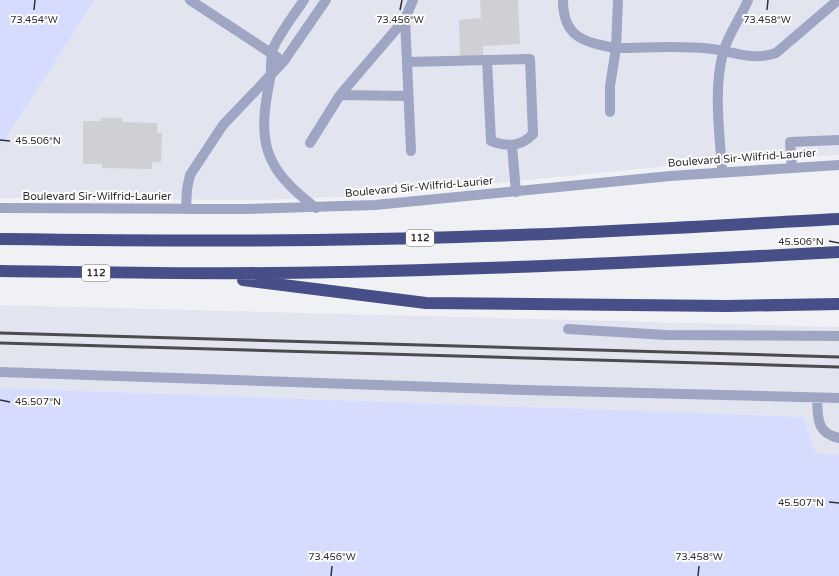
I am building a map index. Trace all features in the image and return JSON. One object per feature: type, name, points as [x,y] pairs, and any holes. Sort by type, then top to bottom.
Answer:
[{"type":"highway","name":"112","points":[[0,239],[238,241],[415,238],[554,234],[839,219]]},
{"type":"highway","name":"112","points":[[0,271],[192,274],[520,268],[839,252]]},
{"type":"highway","points":[[192,274],[426,303],[727,306],[839,304]]},
{"type":"street","points":[[190,0],[284,61]]},
{"type":"street","points":[[304,0],[273,48],[271,76],[264,105],[264,133],[274,166],[287,184],[316,208]]},
{"type":"street","points":[[186,209],[188,182],[194,169],[224,125],[284,61],[326,0]]},
{"type":"street","points":[[310,143],[340,95],[405,19],[413,0]]},
{"type":"street","points":[[563,0],[565,21],[572,32],[580,39],[591,43],[616,48],[702,49],[763,58],[776,53],[838,0]]},
{"type":"street","points":[[610,112],[610,86],[616,48],[618,0]]},
{"type":"street","points":[[722,172],[717,92],[724,52],[748,0]]},
{"type":"street","points":[[405,19],[411,151]]},
{"type":"street","points":[[407,62],[530,58],[533,134],[522,143],[512,146],[491,141],[487,60]]},
{"type":"street","points":[[340,95],[408,96]]},
{"type":"street","points":[[792,168],[790,142],[839,140]]},
{"type":"street","points":[[512,146],[516,192]]},
{"type":"street","name":"Boulevard Sir-Wilfrid-Laurier","points":[[0,208],[316,208],[396,204],[722,172],[839,165]]},
{"type":"street","points":[[568,329],[666,335],[839,336]]},
{"type":"street","points":[[0,372],[839,398]]},
{"type":"street","points":[[817,398],[820,425],[828,434],[839,438]]},
{"type":"shaded area","points":[[0,0],[95,0],[0,147]]},
{"type":"shaded area","points":[[95,0],[839,0],[839,155],[698,163],[387,194],[341,197],[260,200],[0,198],[0,147]]},
{"type":"shaded area","points":[[0,305],[839,327],[839,455],[816,453],[802,417],[0,388]]},
{"type":"shaded area","points":[[0,388],[803,417],[816,453],[839,455],[839,576],[0,576]]},
{"type":"building","points":[[480,0],[518,0],[520,44],[483,46],[483,56],[460,56],[459,20],[481,18]]},
{"type":"building","points":[[101,118],[122,118],[123,122],[157,123],[157,133],[162,133],[161,162],[152,162],[152,169],[102,168],[102,164],[83,164],[83,121],[101,121]]},
{"type":"railway","points":[[0,333],[839,357]]},
{"type":"railway","points":[[0,343],[839,367]]}]
